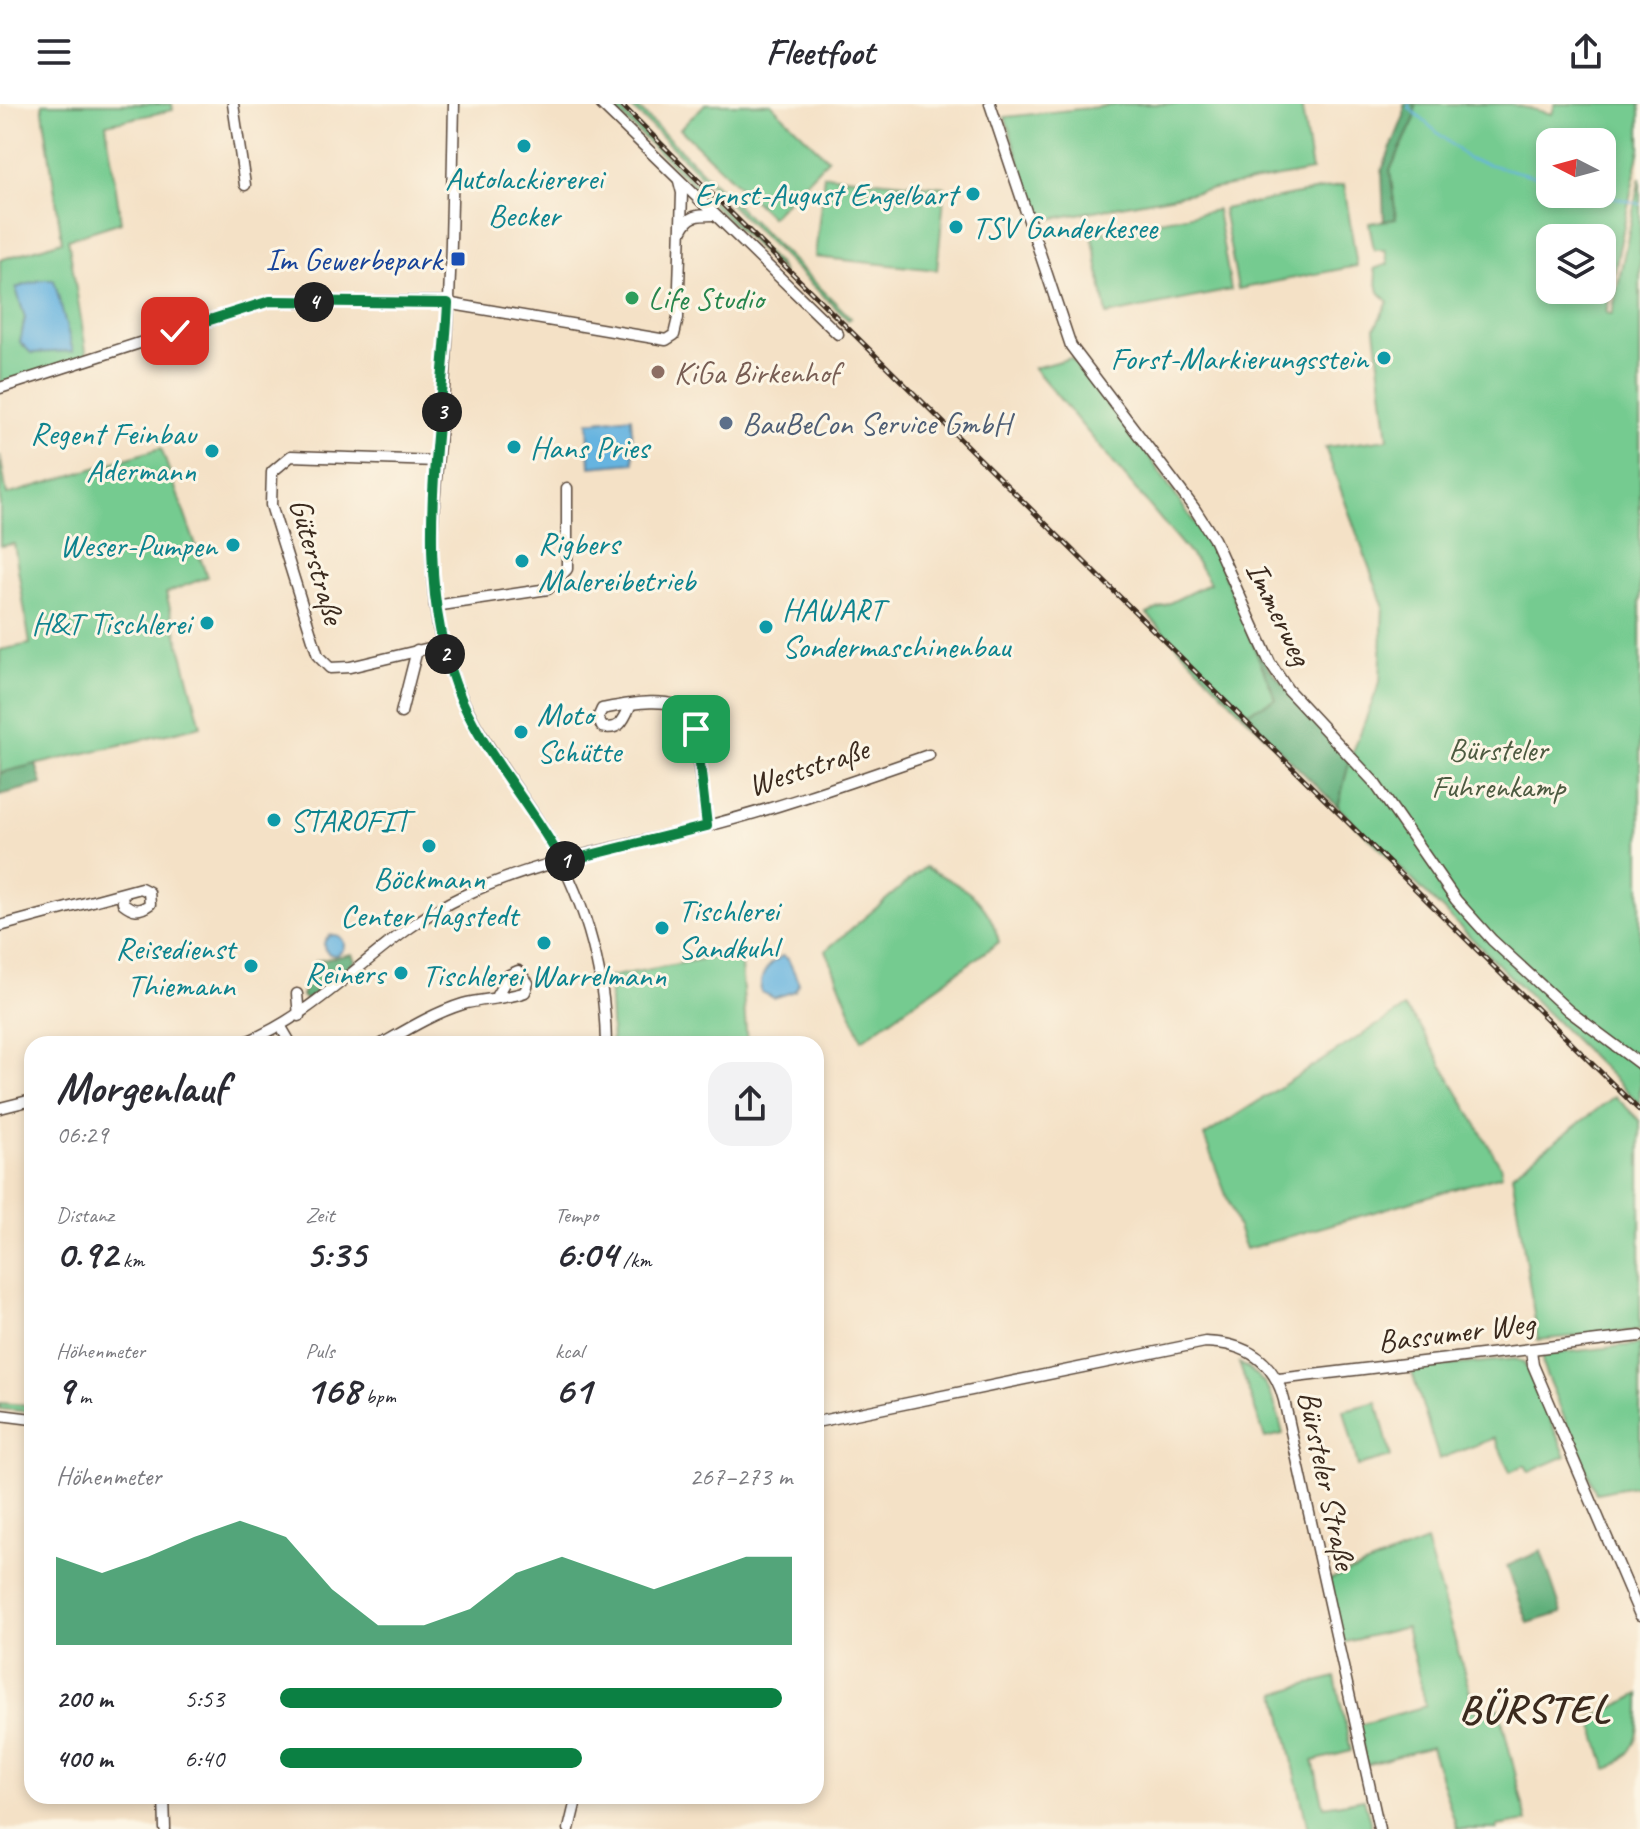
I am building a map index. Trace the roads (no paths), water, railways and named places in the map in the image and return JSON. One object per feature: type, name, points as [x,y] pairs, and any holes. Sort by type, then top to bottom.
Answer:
[{"type":"street","points":[[233,104],[245,185]]},
{"type":"street","points":[[454,104],[448,303],[431,539],[435,606],[442,645],[463,703],[481,739],[562,862],[593,943],[601,982],[605,1036]]},
{"type":"street","points":[[601,104],[838,334]]},
{"type":"street","name":"Immerweg","points":[[990,104],[1071,346],[1201,519],[1270,663],[1288,690],[1374,782],[1456,900],[1492,940],[1569,1011],[1640,1064]]},
{"type":"street","points":[[0,388],[131,338],[270,301],[448,303],[666,340],[677,328],[682,193],[679,181]]},
{"type":"street","points":[[681,233],[687,220],[696,215],[713,215]]},
{"type":"street","name":"Güterstraße","points":[[437,461],[291,456],[272,472],[270,485],[278,532],[318,656],[330,668],[350,667],[442,645]]},
{"type":"street","points":[[435,606],[548,589],[560,580],[567,569],[567,488]]},
{"type":"street","points":[[401,713],[417,650]]},
{"type":"street","points":[[631,704],[671,704],[684,706],[692,713],[707,826]]},
{"type":"street","name":"Weststraße","points":[[260,1036],[299,1016],[417,924],[460,897],[497,881],[707,826],[929,755]]},
{"type":"street","points":[[0,926],[122,894]]},
{"type":"street","points":[[297,994],[299,1016]]},
{"type":"street","points":[[398,1036],[458,1006],[497,995]]},
{"type":"street","points":[[281,1027],[286,1036]]},
{"type":"street","points":[[0,1108],[24,1102]]},
{"type":"street","name":"Bassumer Weg","points":[[1279,1379],[1640,1336]]},
{"type":"street","name":"Bürsteler Straße","points":[[824,1420],[1205,1342],[1242,1347],[1257,1356],[1279,1379],[1379,1829]]},
{"type":"street","points":[[1531,1350],[1533,1365],[1640,1615]]},
{"type":"street","points":[[0,1415],[24,1418]]},
{"type":"street","points":[[164,1804],[165,1829]]},
{"type":"street","points":[[569,1829],[575,1804]]},
{"type":"water","points":[[41,280],[54,280],[73,351],[31,353],[20,342],[25,318],[16,288]]},
{"type":"water","points":[[631,417],[634,463],[590,467],[588,422]]},
{"type":"water","points":[[334,935],[341,938],[344,945],[341,952],[334,955],[327,952],[324,945],[327,938]]},
{"type":"water","points":[[782,956],[788,959],[799,983],[795,991],[774,998],[761,992],[761,980],[769,967]]},
{"type":"waterway","points":[[1409,104],[1409,108],[1468,159],[1536,176]]},
{"type":"waterway","points":[[1616,198],[1640,204]]},
{"type":"railway","points":[[621,104],[1640,1111]]},
{"type":"place","name":"Autolackiererei Becker","points":[[524,146]]},
{"type":"place","name":"Ernst-August Engelbart","points":[[973,194]]},
{"type":"place","name":"TSV Ganderkesee","points":[[956,227]]},
{"type":"place","name":"Im Gewerbepark","points":[[458,259]]},
{"type":"place","name":"Life Studio","points":[[632,298]]},
{"type":"place","name":"Forst-Markierungsstein","points":[[1384,358]]},
{"type":"place","name":"KiGa Birkenhof","points":[[658,372]]},
{"type":"place","name":"BauBeCon Service GmbH","points":[[726,423]]},
{"type":"place","name":"Hans Pries","points":[[514,447]]},
{"type":"place","name":"Regent Feinbau Adermann","points":[[212,451]]},
{"type":"place","name":"Weser-Pumpen","points":[[233,545]]},
{"type":"place","name":"Rigbers Malereibetrieb","points":[[522,561]]},
{"type":"place","name":"H&T Tischlerei","points":[[207,623]]},
{"type":"place","name":"HAWART Sondermaschinenbau","points":[[766,627]]},
{"type":"place","name":"Moto Schütte","points":[[521,732]]},
{"type":"place","name":"STAROFIT","points":[[274,820]]},
{"type":"place","name":"Böckmann Center Hagstedt","points":[[429,846]]},
{"type":"place","name":"Tischlerei Sandkuhl","points":[[662,928]]},
{"type":"place","name":"Tischlerei Warrelmann","points":[[544,943]]},
{"type":"place","name":"Reisedienst Thiemann","points":[[251,966]]},
{"type":"place","name":"Reiners","points":[[401,973]]},
{"type":"district","name":"BÜRSTEL","points":[[1535,1709]]},
{"type":"park label","name":"Bürsteler Fuhrenkamp","points":[[1498,768]]}]
